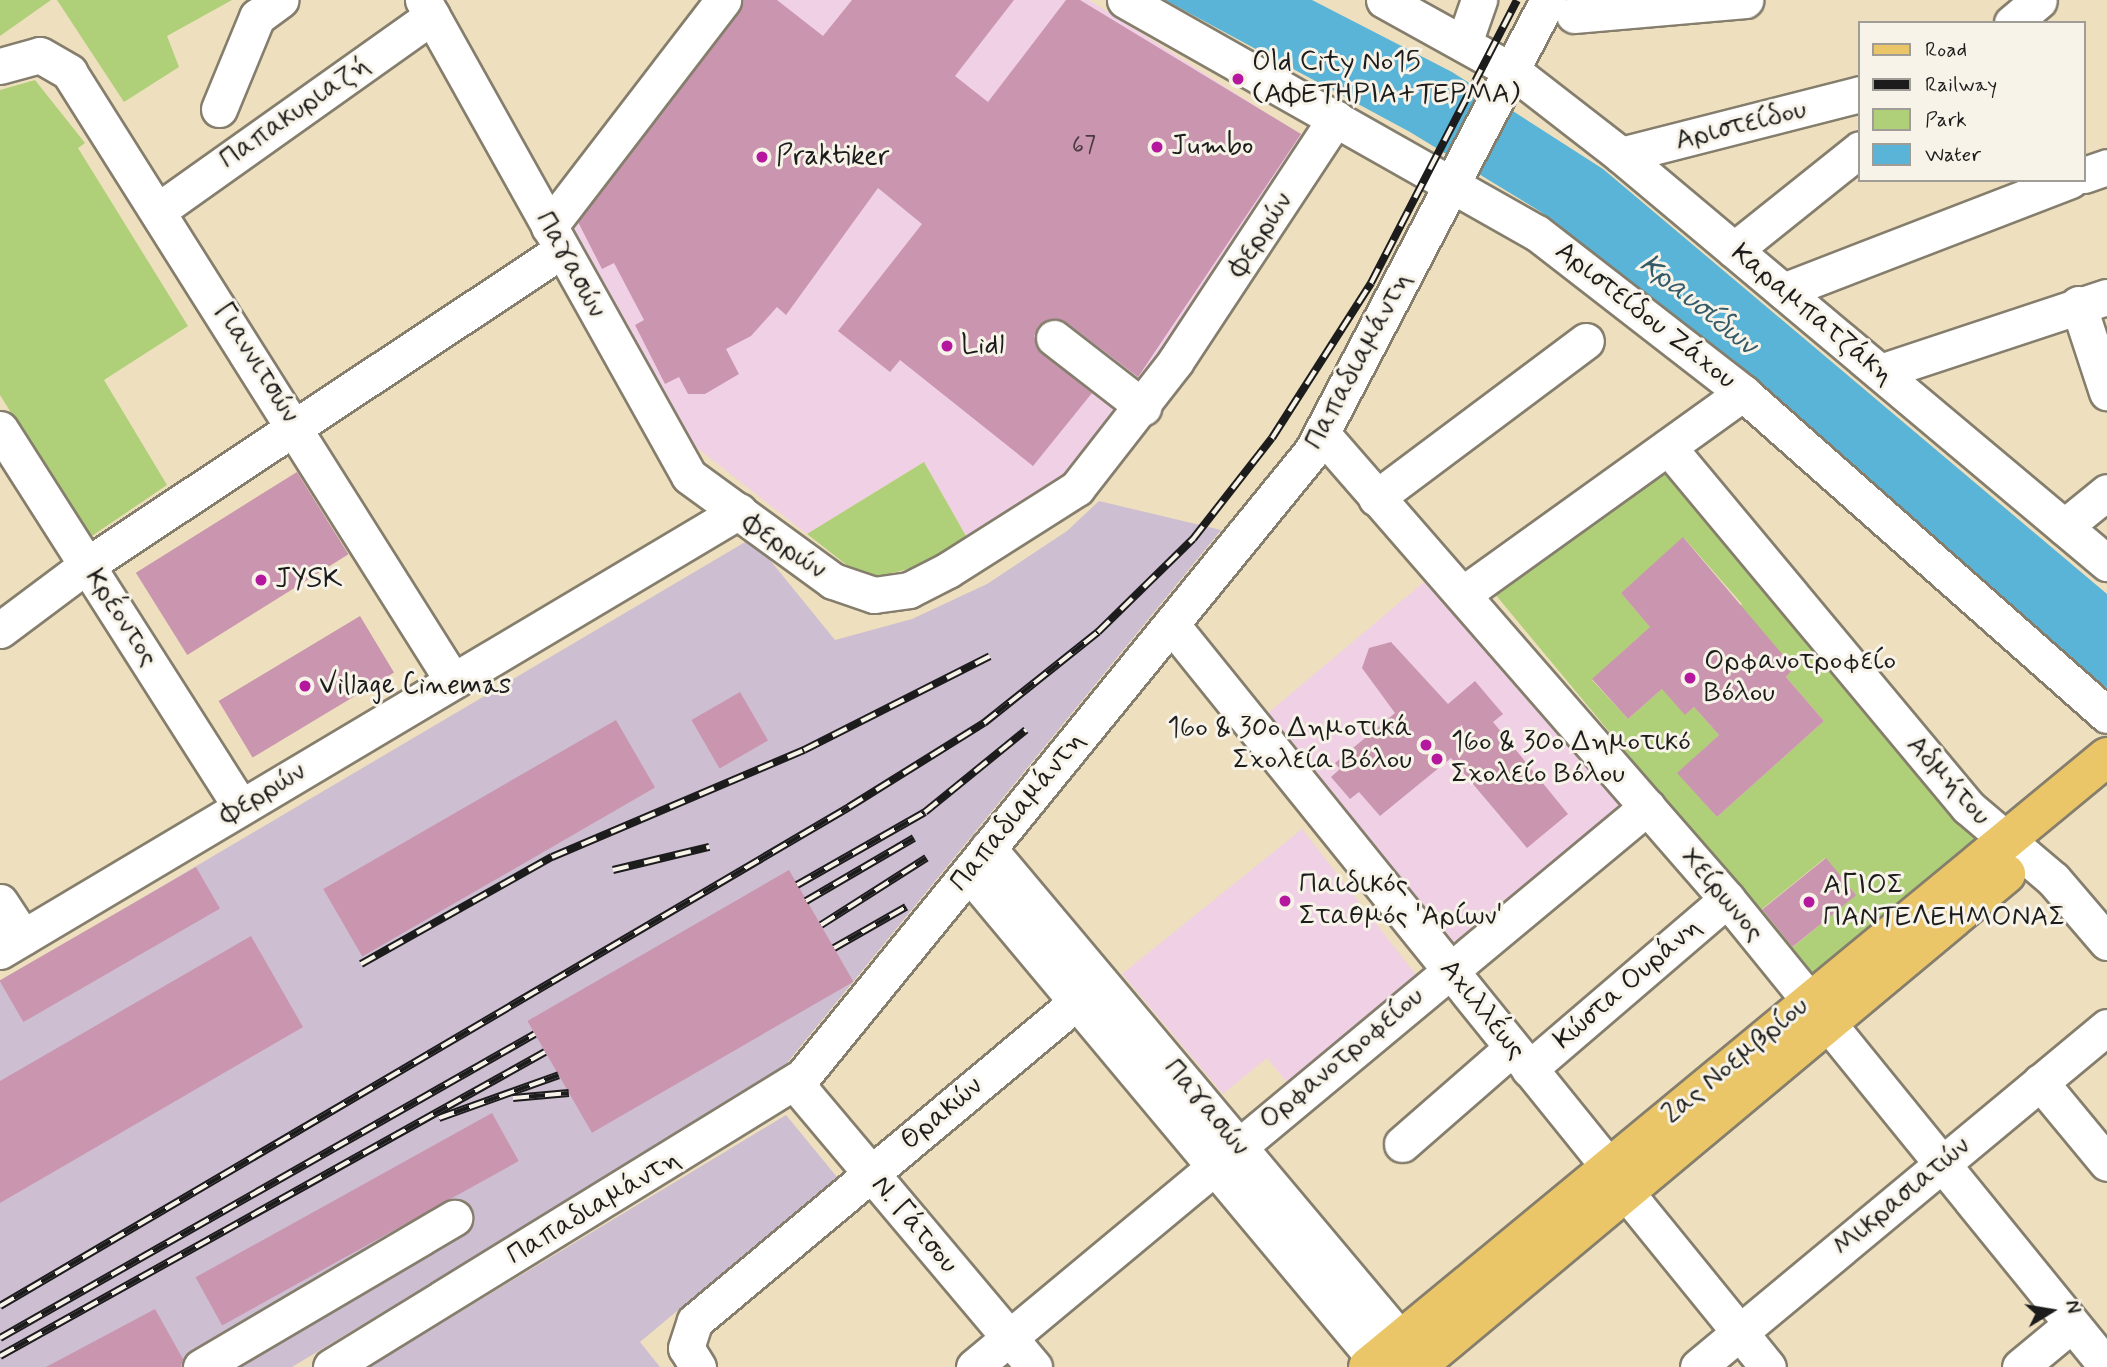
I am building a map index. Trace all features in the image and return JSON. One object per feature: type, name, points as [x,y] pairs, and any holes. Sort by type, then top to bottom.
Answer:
[{"type":"main road","name":"2ας Νοεμβρίου","points":[[1398,1361],[2016,848],[2107,757]]},
{"type":"main road","name":"2ας Νοεμβρίου","points":[[2016,848],[2107,790]]},
{"type":"street","points":[[219,109],[257,17],[280,0]]},
{"type":"street","points":[[0,630],[87,565],[296,425],[555,239],[723,0]]},
{"type":"street","name":"Αριστείδου Ζάχου","points":[[1125,0],[1336,118],[1457,175],[1537,233],[1743,393],[2107,715]]},
{"type":"street","name":"Καραμπατζάκη","points":[[1384,0],[1464,43],[1509,80],[1621,155],[2107,563]]},
{"type":"street","points":[[1464,43],[1479,0]]},
{"type":"street","points":[[1571,5],[1663,6],[1745,0]]},
{"type":"street","points":[[2014,21],[2039,0]]},
{"type":"street","name":"Παπαδιαμάντη","points":[[331,1367],[795,1083],[979,861],[1323,435],[1509,80],[1571,5]]},
{"type":"street","name":"Παγασών","points":[[428,8],[689,475],[739,511]]},
{"type":"street","name":"Παπακυριαζή","points":[[159,210],[428,8]]},
{"type":"street","name":"Γιαννιτσών","points":[[0,66],[46,56],[69,72],[296,425],[453,681]]},
{"type":"street","name":"Αριστείδου","points":[[1621,155],[1858,103]]},
{"type":"street","name":"Φερρών","points":[[12,944],[739,511],[841,586],[874,595],[904,592],[1056,506],[1143,407],[1336,118]]},
{"type":"street","points":[[1734,250],[1858,151]]},
{"type":"street","points":[[2086,174],[2107,167]]},
{"type":"street","points":[[1783,291],[2065,182]]},
{"type":"street","points":[[1880,372],[2093,301],[2107,392]]},
{"type":"street","points":[[1054,338],[1143,407]]},
{"type":"street","points":[[1376,498],[1586,341]]},
{"type":"street","points":[[1463,594],[1743,393]]},
{"type":"street","name":"Χείρωνος","points":[[1323,435],[1727,899],[2107,1367]]},
{"type":"street","name":"Κρέοντος","points":[[4,443],[87,565],[242,807]]},
{"type":"street","name":"Αδμήτου","points":[[1668,447],[1968,807],[2016,848],[2107,942]]},
{"type":"street","points":[[2064,527],[2107,492]]},
{"type":"street","name":"Αχιλλέως","points":[[1171,624],[1768,1367]]},
{"type":"street","name":"Ορφανοτροφείου","points":[[974,1367],[1225,1155],[1647,807]]},
{"type":"street","name":"Παγασών","points":[[979,861],[1077,1002],[1225,1155]]},
{"type":"street","name":"Παγασών","points":[[979,861],[1398,1361]]},
{"type":"street","name":"Κώστα Ουράνη","points":[[1402,1144],[1521,1058],[1727,899]]},
{"type":"street","points":[[0,902],[12,944]]},
{"type":"street","name":"Θρακών","points":[[692,1353],[695,1321],[1077,1002]]},
{"type":"street","name":"Μικρασιατών","points":[[1698,1367],[2107,1027]]},
{"type":"street","points":[[2040,1082],[2107,1163]]},
{"type":"street","name":"Ν. Γάτσου","points":[[795,1083],[1034,1367]]},
{"type":"street","points":[[201,1367],[454,1218]]},
{"type":"street","points":[[2020,1367],[2072,1324]]},
{"type":"shaded area","points":[[740,0],[1089,0],[1306,138],[1100,438],[1065,473],[966,536],[924,462],[807,534],[687,440],[566,226]]},
{"type":"shaded area","points":[[1099,501],[1221,530],[778,1074],[292,1367],[0,1367],[0,982],[752,538],[835,640],[912,619],[987,584],[1067,531]]},
{"type":"shaded area","name":"16ο & 30ο Δημοτικό Σχολείο Βόλου","points":[[1430,577],[1621,805],[1451,947],[1260,720]]},
{"type":"shaded area","name":"Παιδικός Σταθμός 'Αρίων'","points":[[1302,829],[1417,976],[1289,1085],[1267,1058],[1223,1094],[1122,974]]},
{"type":"shaded area","points":[[786,1115],[837,1177],[640,1342],[660,1367],[369,1367]]},
{"type":"green space","points":[[0,0],[51,0],[0,36]]},
{"type":"green space","points":[[57,0],[232,0],[167,36],[179,67],[124,102]]},
{"type":"green space","points":[[35,80],[85,143],[78,148],[188,326],[104,380],[167,485],[89,538],[0,395],[0,90]]},
{"type":"green space","points":[[1671,461],[1978,837],[1811,975],[1490,588]],"holes":[[[1684,538],[1742,604],[1723,622],[1760,630],[1794,668],[1786,677],[1824,721],[1717,817],[1678,773],[1719,735],[1694,707],[1686,714],[1670,682],[1628,719],[1592,680],[1639,637],[1659,637],[1621,593]],[[1825,858],[1856,895],[1793,947],[1762,909]]]},
{"type":"green space","points":[[924,462],[966,536],[921,566],[875,577],[853,570],[807,534]]},
{"type":"water","name":"Κραυσίδων","points":[[1165,0],[1312,0],[1452,72],[1603,169],[2107,594],[2107,688],[1541,212],[1410,132]]},
{"type":"building","points":[[743,0],[777,0],[823,36],[852,0],[1014,0],[955,76],[988,102],[1066,0],[1080,0],[1301,134],[1138,377],[1066,322],[1039,325],[1034,336],[1041,353],[1092,393],[1033,466],[900,360],[890,372],[838,331],[922,224],[878,188],[786,315],[777,307],[751,336],[726,349],[739,374],[705,394],[688,394],[679,377],[665,384],[635,325],[644,320],[614,263],[602,269],[578,222]]},
{"type":"building","points":[[297,472],[348,554],[187,655],[136,573]]},
{"type":"building","name":"Ορφανοτροφείο Βόλου","points":[[1683,537],[1794,668],[1786,677],[1824,721],[1717,817],[1677,773],[1719,735],[1694,707],[1685,715],[1662,689],[1628,719],[1592,679],[1650,627],[1621,593]]},
{"type":"building","name":"Village Cinemas","points":[[360,616],[394,673],[253,758],[219,701]]},
{"type":"building","name":"16ο & 30ο Δημοτικά Σχολεία Βόλου","points":[[1391,642],[1448,704],[1475,681],[1503,714],[1493,722],[1568,814],[1527,848],[1451,758],[1380,816],[1359,792],[1350,799],[1331,777],[1340,769],[1335,763],[1395,713],[1362,668],[1369,648]]},
{"type":"building","points":[[740,692],[768,740],[720,768],[692,720]]},
{"type":"building","points":[[616,720],[655,788],[362,957],[323,889]]},
{"type":"building","name":"ΑΓΙΟΣ ΠΑΝΤΕΛΕΗΜΟΝΑΣ","points":[[1826,858],[1856,895],[1792,947],[1762,910]]},
{"type":"building","points":[[196,867],[220,909],[23,1022],[0,980]]},
{"type":"building","points":[[789,870],[853,982],[592,1133],[527,1021]]},
{"type":"building","points":[[251,936],[303,1027],[0,1203],[0,1081]]},
{"type":"building","points":[[492,1113],[519,1161],[222,1325],[196,1277]]},
{"type":"building","points":[[155,1309],[183,1359],[181,1367],[46,1367]]},
{"type":"railway","points":[[0,1306],[849,807],[984,723],[1098,632],[1193,539],[1272,438],[1371,283],[1517,0]]},
{"type":"railway","points":[[361,964],[552,857],[804,750],[990,656]]},
{"type":"railway","points":[[797,885],[925,812],[1026,730]]},
{"type":"railway","points":[[806,901],[914,838]]},
{"type":"railway","points":[[613,870],[709,847]]},
{"type":"railway","points":[[821,925],[926,858]]},
{"type":"railway","points":[[834,948],[906,907]]},
{"type":"railway","points":[[0,1338],[535,1034]]},
{"type":"railway","points":[[0,1356],[545,1052]]},
{"type":"railway","points":[[439,1118],[559,1075]]},
{"type":"railway","points":[[513,1098],[569,1093]]},
{"type":"place","name":"Old City Νο15 (ΑΦΕΤΗΡΙΑ+ΤΕΡΜΑ)","points":[[1238,79]]},
{"type":"place","name":"Jumbo","points":[[1157,147]]},
{"type":"place","name":"Praktiker","points":[[762,157]]},
{"type":"place","name":"Lidl","points":[[947,346]]},
{"type":"place","name":"JYSK","points":[[261,580]]},
{"type":"place","name":"Ορφανοτροφείο Βόλου","points":[[1690,678]]},
{"type":"place","name":"Village Cinemas","points":[[305,686]]},
{"type":"place","name":"16ο & 30ο Δημοτικά Σχολεία Βόλου","points":[[1426,745]]},
{"type":"place","name":"16ο & 30ο Δημοτικό Σχολείο Βόλου","points":[[1437,759]]},
{"type":"place","name":"Παιδικός Σταθμός 'Αρίων'","points":[[1285,901]]},
{"type":"place","name":"ΑΓΙΟΣ ΠΑΝΤΕΛΕΗΜΟΝΑΣ","points":[[1809,902]]}]
